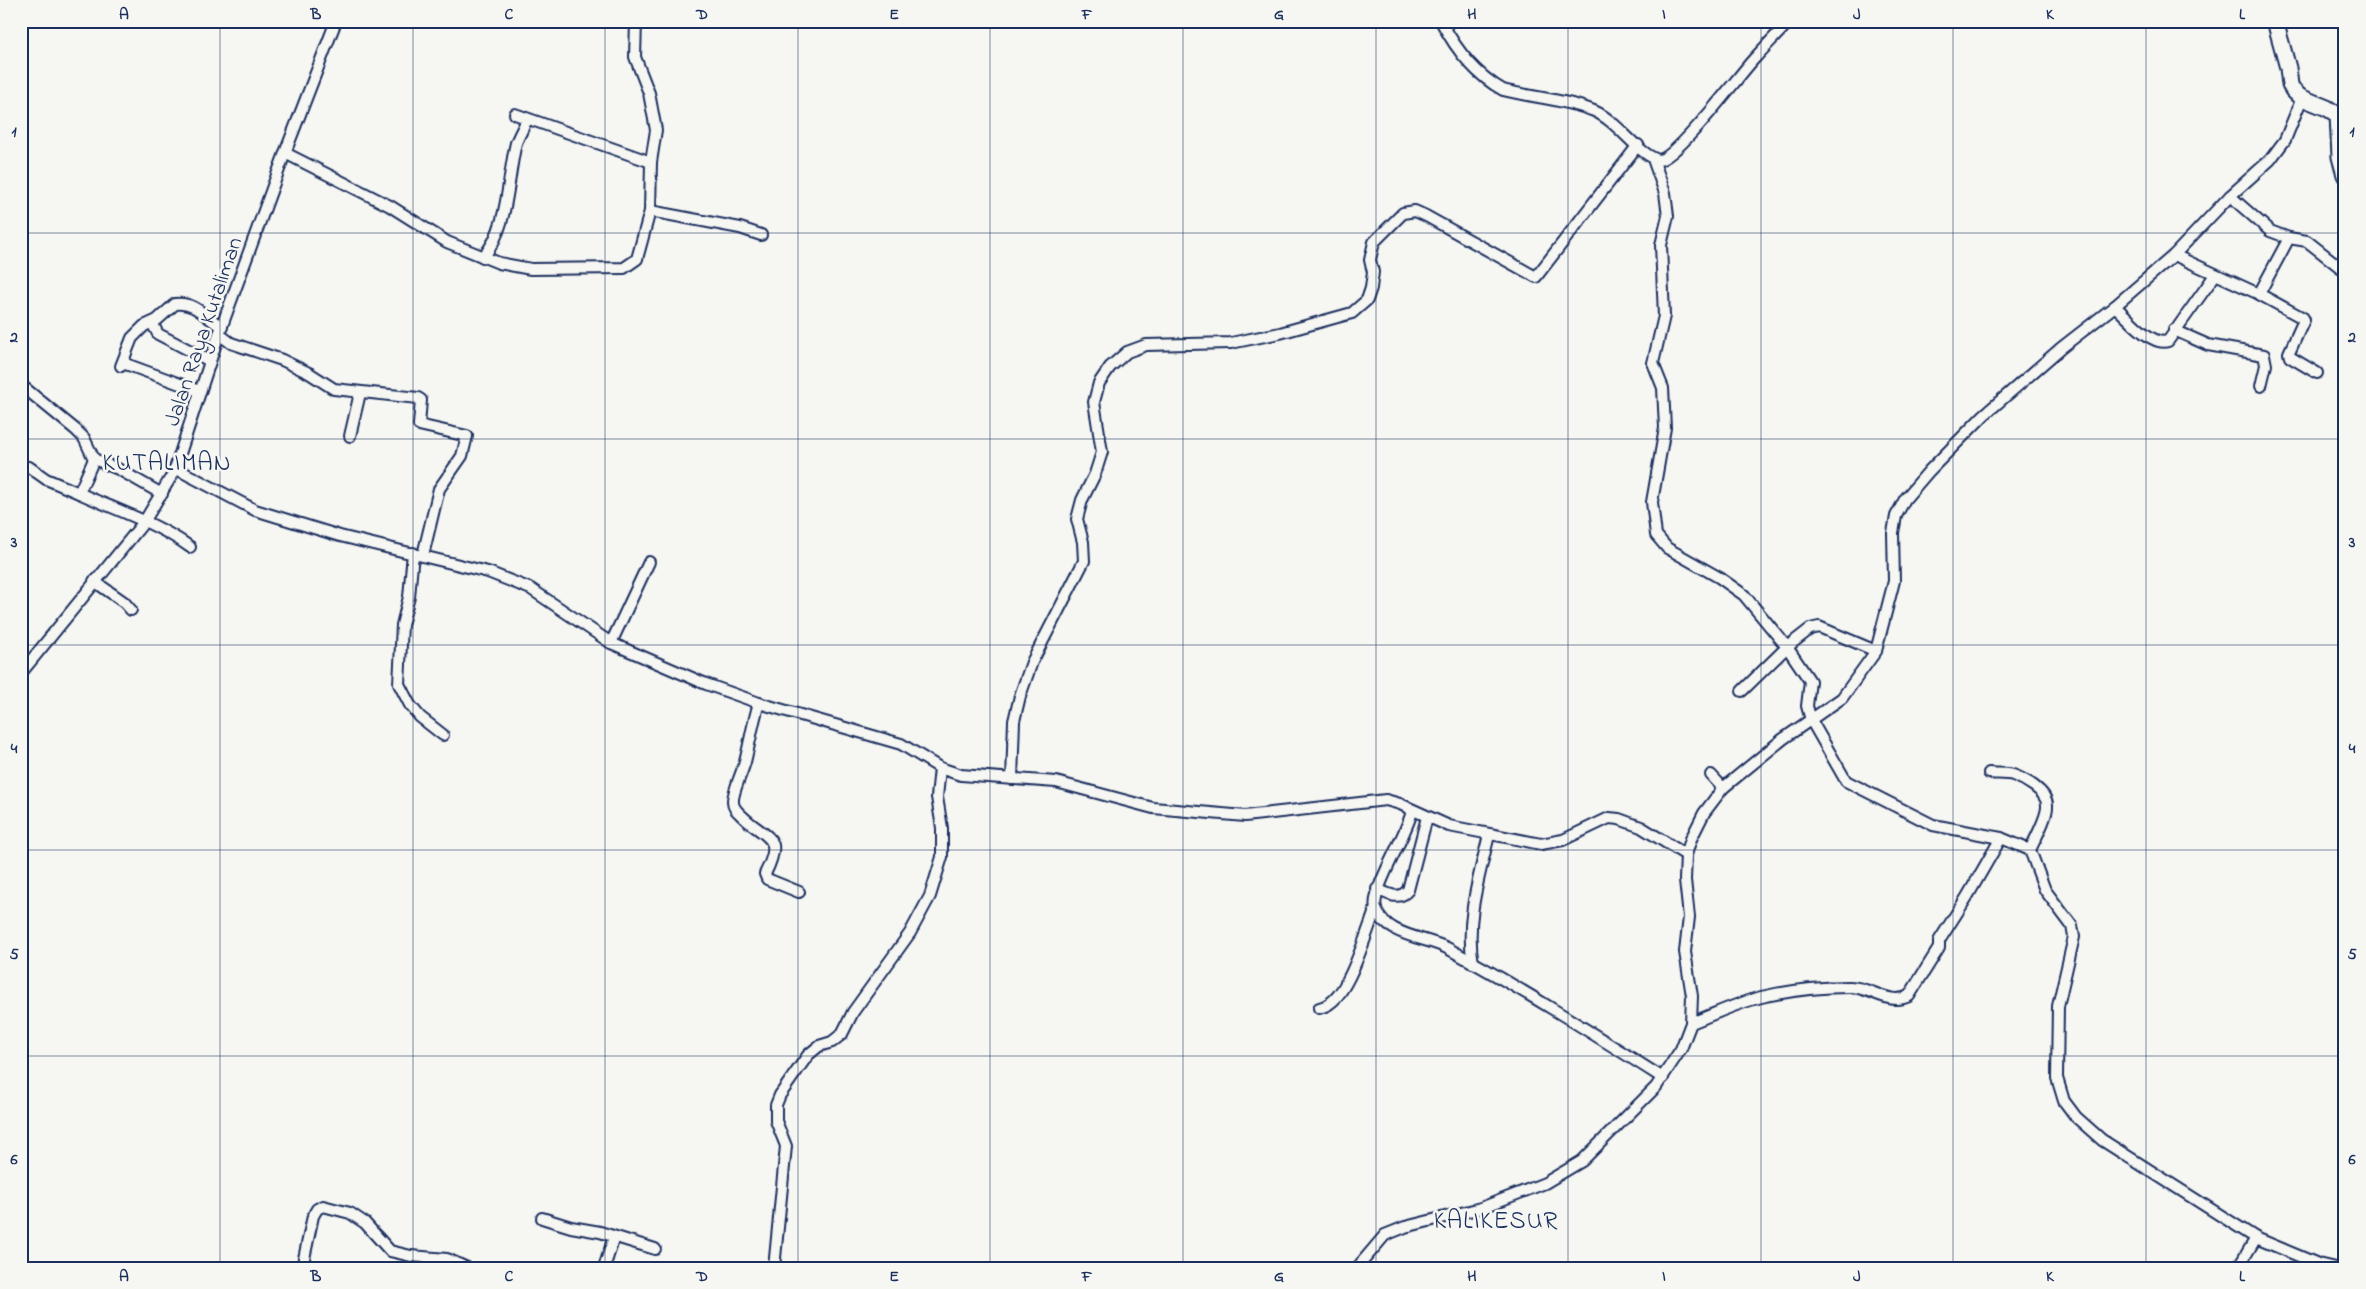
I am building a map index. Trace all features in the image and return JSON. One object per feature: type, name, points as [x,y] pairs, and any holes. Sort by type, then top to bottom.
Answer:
[{"type":"street","name":"Jalan Raya Kutaliman","points":[[21,674],[94,581],[144,522],[162,494],[175,468],[199,391],[285,153],[336,21]]},
{"type":"street","points":[[285,153],[390,206],[448,242],[499,263],[531,269],[624,268],[636,259],[650,211],[651,162],[656,130],[649,93],[635,57],[636,21]]},
{"type":"street","points":[[1441,21],[1449,36],[1474,67],[1490,83],[1503,90],[1594,111],[1616,123],[1654,159],[1665,193],[1668,216],[1661,245],[1664,316],[1653,363],[1663,388],[1665,428],[1652,502],[1656,535],[1668,548],[1720,578],[1744,595],[1786,647],[1810,681],[1807,706],[1811,720],[1846,781],[1854,787],[1933,825],[2001,838],[2030,850]]},
{"type":"street","points":[[1654,159],[1662,160],[1681,144],[1753,60],[1790,21]]},
{"type":"street","points":[[2275,21],[2288,68],[2290,85],[2302,98],[2327,108],[2338,115],[2340,157],[2345,175]]},
{"type":"street","points":[[1357,1268],[1385,1235],[1405,1227],[1481,1208],[1546,1183],[1582,1162],[1651,1092],[1681,1049],[1691,1023],[1692,996],[1685,952],[1689,918],[1685,880],[1686,855],[1691,839],[1704,813],[1723,788],[1783,739],[1842,698],[1876,651],[1894,580],[1893,532],[1896,516],[1905,499],[1929,471],[1984,415],[2061,348],[2115,306],[2174,255],[2230,196],[2278,150],[2302,98]]},
{"type":"street","points":[[515,114],[651,162]]},
{"type":"street","points":[[483,257],[493,246],[505,206],[516,142],[527,119]]},
{"type":"street","points":[[1012,779],[1014,721],[1020,696],[1032,662],[1084,561],[1084,542],[1077,519],[1082,500],[1096,474],[1102,452],[1094,402],[1099,383],[1110,367],[1127,352],[1146,345],[1231,343],[1280,333],[1352,313],[1367,300],[1371,288],[1373,272],[1370,260],[1374,242],[1403,213],[1414,211],[1426,216],[1536,277],[1638,145]]},
{"type":"street","points":[[2230,196],[2270,230],[2289,238],[2307,241],[2345,271]]},
{"type":"street","points":[[650,211],[740,228],[761,235]]},
{"type":"street","points":[[2259,294],[2289,238]]},
{"type":"street","points":[[2174,255],[2259,294],[2303,318],[2304,320],[2289,353],[2290,357],[2317,373]]},
{"type":"street","points":[[2115,306],[2154,340],[2168,341],[2214,275]]},
{"type":"street","points":[[199,391],[122,365],[132,338],[144,326],[152,323],[175,304],[182,303],[194,306],[231,342],[282,360],[309,373],[334,389],[418,398],[421,400],[419,425],[467,436],[462,456],[439,489],[418,554],[402,625],[399,684],[410,705],[420,717],[443,735]]},
{"type":"street","points":[[152,323],[158,334],[210,361]]},
{"type":"street","points":[[2174,330],[2208,345],[2264,355],[2266,364],[2261,386]]},
{"type":"street","points":[[21,385],[84,438],[94,460],[118,469],[162,494]]},
{"type":"street","points":[[350,436],[360,393]]},
{"type":"street","points":[[79,493],[94,460]]},
{"type":"street","points":[[29,467],[46,479],[109,504],[179,539],[190,547]]},
{"type":"street","points":[[175,468],[254,510],[340,536],[488,572],[531,589],[611,643],[706,684],[759,703],[900,744],[940,768],[961,775],[1056,782],[1153,808],[1245,816],[1378,800],[1394,802],[1449,826],[1540,844],[1563,840],[1609,818],[1630,822],[1686,855]]},
{"type":"street","points":[[611,643],[649,562]]},
{"type":"street","points":[[94,581],[124,602],[131,610]]},
{"type":"street","points":[[1742,691],[1786,647],[1810,629],[1818,627],[1876,651]]},
{"type":"street","points":[[759,703],[745,762],[732,800],[734,808],[749,823],[772,840],[775,848],[774,856],[765,874],[767,879],[799,892]]},
{"type":"street","points":[[774,1268],[786,1146],[776,1121],[776,1105],[780,1095],[808,1055],[819,1046],[832,1042],[842,1034],[853,1012],[910,933],[930,896],[942,858],[942,828],[937,797],[940,768]]},
{"type":"street","points":[[1989,773],[2011,774],[2028,782],[2044,796],[2048,806],[2030,850],[2044,890],[2072,926],[2074,937],[2058,1006],[2056,1078],[2064,1101],[2076,1118],[2102,1140],[2256,1238],[2318,1264],[2335,1268]]},
{"type":"street","points":[[1711,775],[1723,788]]},
{"type":"street","points":[[1319,1008],[1330,1003],[1342,990],[1360,952],[1376,908],[1377,889],[1409,824],[1412,811]]},
{"type":"street","points":[[1377,889],[1397,897],[1404,895],[1408,890],[1427,817]]},
{"type":"street","points":[[1474,964],[1470,945],[1474,898],[1489,835]]},
{"type":"street","points":[[1691,1023],[1765,996],[1790,992],[1852,987],[1870,990],[1891,999],[1900,1000],[1909,996],[1938,948],[1939,940],[1967,897],[2001,838]]},
{"type":"street","points":[[1376,908],[1382,919],[1390,927],[1445,947],[1562,1015],[1662,1078]]},
{"type":"street","points":[[302,1268],[313,1216],[316,1209],[323,1206],[350,1212],[365,1223],[390,1252],[447,1259],[467,1268]]},
{"type":"street","points":[[542,1218],[655,1249]]},
{"type":"street","points":[[604,1268],[614,1237]]},
{"type":"street","points":[[2238,1268],[2256,1238]]},
{"type":"district","name":"KUTALIMAN","points":[[167,461]]},
{"type":"district","name":"KALIKESUR","points":[[1496,1219]]}]
